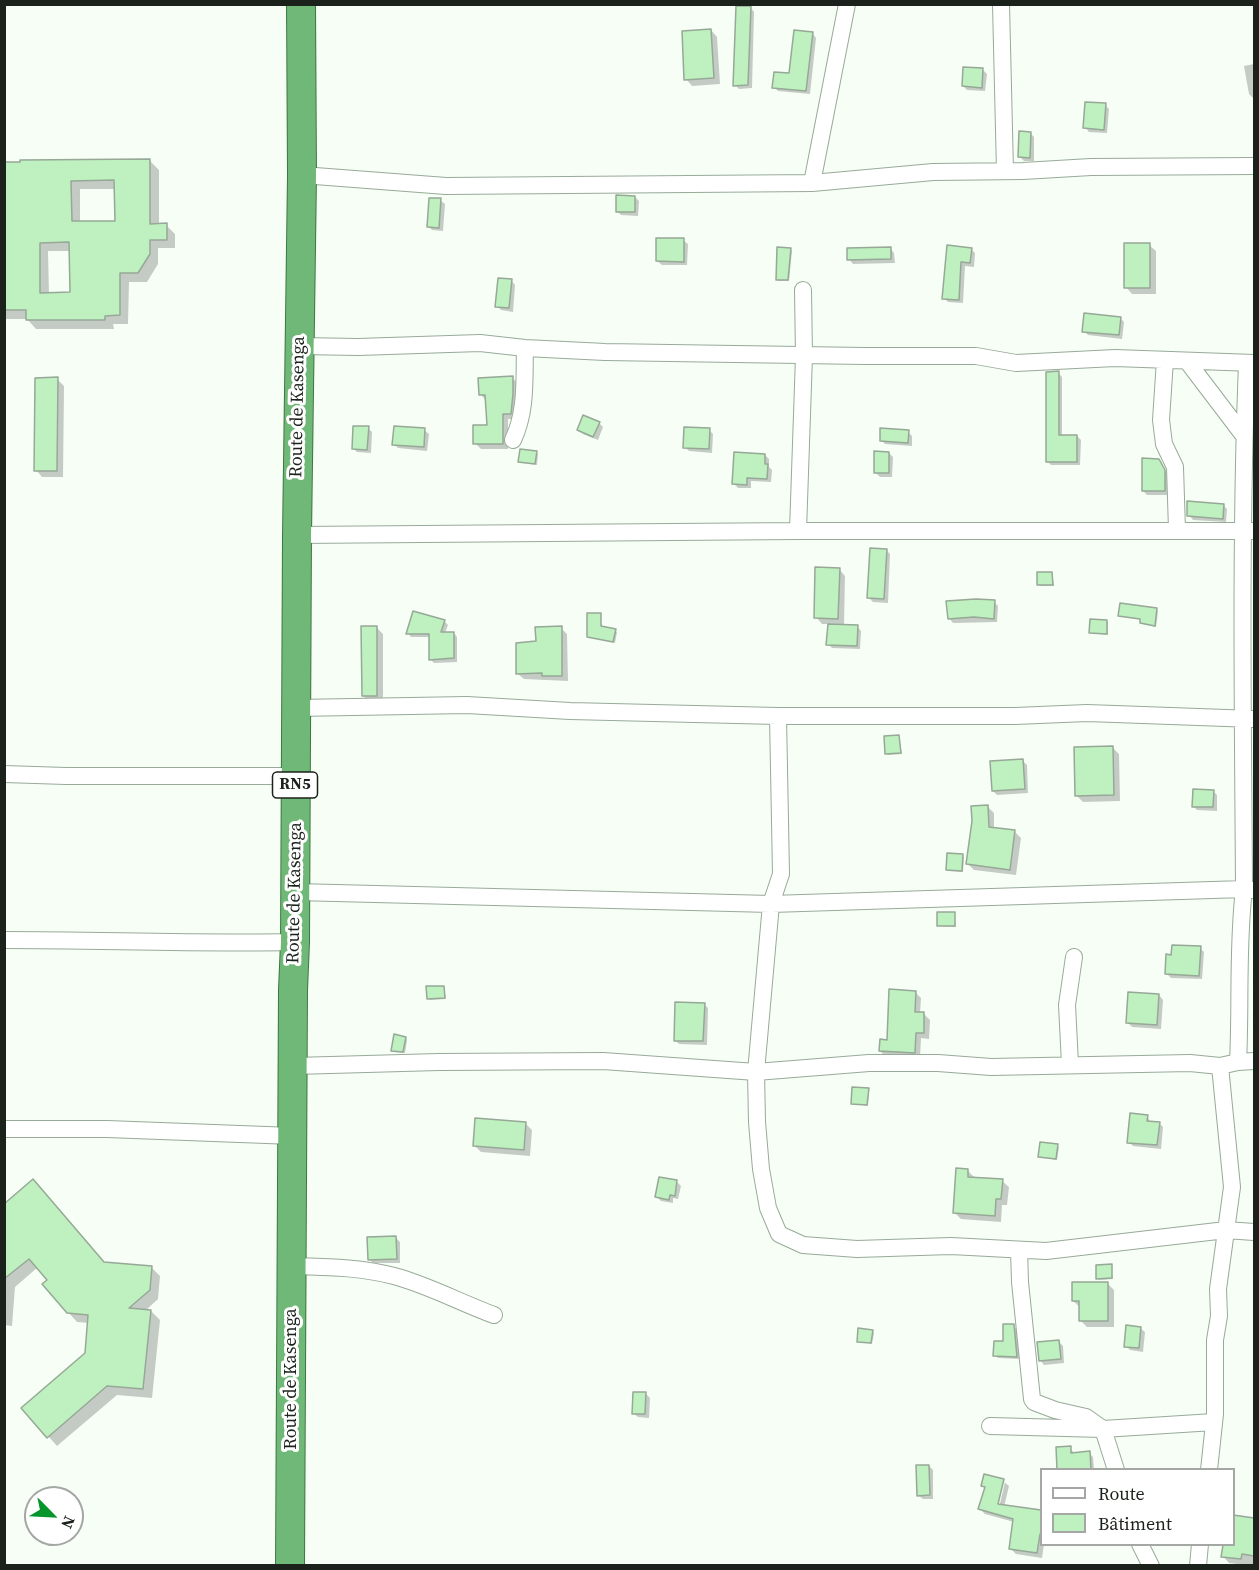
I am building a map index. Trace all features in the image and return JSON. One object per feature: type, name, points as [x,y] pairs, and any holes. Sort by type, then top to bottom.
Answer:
[{"type":"highway","name":"Route de Kasenga","points":[[290,1566],[293,990],[296,942],[295,776],[302,175],[301,4]]},
{"type":"street","points":[[812,183],[847,4]]},
{"type":"street","points":[[1001,4],[1005,171]]},
{"type":"street","points":[[302,175],[446,186],[812,183],[933,172],[1091,167],[1254,166]]},
{"type":"street","points":[[798,531],[804,356],[803,290]]},
{"type":"street","points":[[294,1066],[603,1061],[756,1072],[869,1063],[948,1063],[991,1067],[1190,1063],[1220,1066],[1246,1061],[1240,1011],[1239,929],[1249,889],[1248,719],[1241,585],[1249,531],[1244,436],[1251,363],[1115,358],[1016,363],[976,356],[804,356],[605,352],[451,342],[358,347],[300,346]]},
{"type":"street","points":[[513,440],[518,431],[524,400],[525,348]]},
{"type":"street","points":[[1165,360],[1161,420],[1164,444],[1175,467],[1177,530]]},
{"type":"street","points":[[1187,361],[1244,436]]},
{"type":"street","points":[[297,536],[798,531],[1249,531]]},
{"type":"street","points":[[296,708],[467,705],[570,711],[778,716],[1015,716],[1087,713],[1248,719]]},
{"type":"street","points":[[778,716],[781,874],[771,904],[756,1072],[760,1168],[768,1208],[779,1234],[803,1245],[857,1249],[951,1246],[1046,1251],[1226,1230],[1254,1232]]},
{"type":"street","points":[[4,774],[295,776]]},
{"type":"street","points":[[296,892],[771,904],[1249,889]]},
{"type":"street","points":[[4,940],[296,942]]},
{"type":"street","points":[[1070,1064],[1067,1005],[1074,957]]},
{"type":"street","points":[[1209,1468],[1214,1422],[1215,1340],[1219,1316],[1218,1289],[1233,1187],[1220,1066]]},
{"type":"street","points":[[4,1130],[107,1129],[293,1136]]},
{"type":"street","points":[[1019,1250],[1032,1400],[1055,1410],[1086,1417],[1103,1429],[1115,1468]]},
{"type":"street","points":[[292,1266],[356,1268],[393,1276],[428,1287],[450,1299],[494,1315]]},
{"type":"street","points":[[990,1426],[1103,1429],[1214,1422]]},
{"type":"street","points":[[1141,1546],[1151,1566]]},
{"type":"street","points":[[1198,1566],[1200,1546]]},
{"type":"building","points":[[736,6],[751,6],[748,85],[733,86]]},
{"type":"building","points":[[711,29],[714,78],[684,80],[682,31]]},
{"type":"building","points":[[794,30],[813,32],[806,91],[772,88],[774,72],[789,73]]},
{"type":"building","points":[[963,67],[983,68],[982,88],[962,86]]},
{"type":"building","points":[[1085,102],[1106,103],[1104,130],[1083,128]]},
{"type":"building","points":[[1019,131],[1031,132],[1030,158],[1018,157]]},
{"type":"building","points":[[150,159],[150,224],[167,223],[167,240],[150,240],[150,254],[138,273],[120,273],[120,315],[105,316],[105,320],[26,320],[26,310],[4,310],[4,162],[20,162],[20,160]],"holes":[[[114,180],[115,221],[72,221],[71,181]],[[69,242],[70,292],[40,293],[40,243]]]},
{"type":"building","points":[[616,195],[635,196],[635,212],[616,212]]},
{"type":"building","points":[[429,198],[441,198],[439,228],[427,227]]},
{"type":"building","points":[[656,238],[684,238],[684,262],[656,261]]},
{"type":"building","points":[[1124,243],[1150,243],[1150,288],[1124,288]]},
{"type":"building","points":[[947,245],[972,248],[970,263],[961,262],[959,300],[942,299]]},
{"type":"building","points":[[777,247],[791,248],[788,280],[776,280]]},
{"type":"building","points":[[891,247],[891,259],[847,260],[847,248]]},
{"type":"building","points":[[498,278],[512,279],[509,308],[495,307]]},
{"type":"building","points":[[1084,313],[1121,317],[1119,335],[1082,332]]},
{"type":"building","points":[[1059,371],[1059,435],[1077,435],[1077,462],[1046,462],[1046,372]]},
{"type":"building","points":[[513,376],[511,414],[503,414],[503,444],[473,444],[473,425],[487,425],[485,395],[479,395],[478,378]]},
{"type":"building","points":[[58,377],[57,471],[34,471],[35,378]]},
{"type":"building","points":[[583,415],[600,422],[593,437],[577,430]]},
{"type":"building","points":[[353,426],[369,426],[367,450],[352,449]]},
{"type":"building","points":[[394,426],[425,428],[424,447],[392,445]]},
{"type":"building","points":[[684,427],[710,428],[709,449],[683,448]]},
{"type":"building","points":[[880,428],[909,430],[908,443],[880,441]]},
{"type":"building","points":[[520,449],[537,451],[535,464],[518,462]]},
{"type":"building","points":[[874,451],[889,452],[889,473],[874,473]]},
{"type":"building","points":[[734,452],[765,454],[765,464],[768,464],[767,479],[747,478],[747,485],[732,484]]},
{"type":"building","points":[[1142,458],[1159,459],[1165,470],[1165,491],[1142,491]]},
{"type":"building","points":[[1187,501],[1224,504],[1223,519],[1187,516]]},
{"type":"building","points":[[870,548],[887,549],[884,599],[867,598]]},
{"type":"building","points":[[815,567],[840,568],[838,619],[814,618]]},
{"type":"building","points":[[1037,572],[1052,572],[1053,585],[1037,585]]},
{"type":"building","points":[[995,600],[994,619],[974,617],[948,619],[946,601]]},
{"type":"building","points":[[1120,603],[1157,608],[1155,626],[1140,623],[1140,619],[1118,616]]},
{"type":"building","points":[[413,611],[445,620],[441,632],[454,632],[454,658],[429,660],[429,634],[406,634]]},
{"type":"building","points":[[587,613],[601,613],[601,626],[616,629],[613,642],[587,637]]},
{"type":"building","points":[[1090,619],[1107,620],[1107,634],[1089,633]]},
{"type":"building","points":[[828,624],[858,625],[857,646],[826,645]]},
{"type":"building","points":[[361,626],[377,626],[377,696],[362,696]]},
{"type":"building","points":[[562,626],[562,676],[542,676],[542,673],[516,674],[516,643],[536,641],[535,627]]},
{"type":"building","points":[[899,735],[901,753],[885,754],[884,736]]},
{"type":"building","points":[[1113,746],[1114,795],[1075,796],[1074,747]]},
{"type":"building","points":[[1023,759],[1025,789],[992,791],[990,761]]},
{"type":"building","points":[[1193,789],[1214,790],[1213,807],[1192,807]]},
{"type":"building","points":[[988,805],[989,827],[1015,830],[1010,870],[966,864],[972,821],[971,806]]},
{"type":"building","points":[[947,853],[963,854],[962,871],[946,870]]},
{"type":"building","points":[[937,912],[955,912],[955,926],[937,926]]},
{"type":"building","points":[[1172,945],[1201,946],[1199,976],[1165,974],[1166,954],[1171,955]]},
{"type":"building","points":[[426,986],[444,986],[445,998],[427,999]]},
{"type":"building","points":[[889,989],[916,991],[915,1012],[924,1012],[924,1033],[916,1033],[915,1053],[879,1051],[880,1039],[887,1040]]},
{"type":"building","points":[[1128,992],[1159,994],[1157,1025],[1126,1023]]},
{"type":"building","points":[[675,1002],[705,1003],[703,1041],[674,1041]]},
{"type":"building","points":[[394,1034],[406,1037],[403,1052],[391,1051]]},
{"type":"building","points":[[852,1087],[869,1088],[867,1105],[851,1104]]},
{"type":"building","points":[[1130,1113],[1148,1115],[1147,1121],[1160,1122],[1157,1145],[1127,1143]]},
{"type":"building","points":[[475,1118],[526,1122],[524,1150],[473,1146]]},
{"type":"building","points":[[1040,1142],[1058,1144],[1056,1159],[1038,1157]]},
{"type":"building","points":[[956,1168],[968,1169],[968,1177],[1003,1179],[1001,1199],[996,1199],[995,1216],[953,1213]]},
{"type":"building","points":[[659,1177],[677,1180],[675,1196],[670,1195],[669,1200],[655,1197]]},
{"type":"building","points":[[33,1179],[104,1262],[152,1266],[150,1290],[129,1308],[151,1310],[143,1389],[107,1386],[47,1438],[21,1408],[85,1353],[88,1315],[67,1313],[42,1284],[47,1280],[29,1259],[4,1279],[4,1204]]},
{"type":"building","points":[[396,1236],[397,1259],[368,1260],[367,1237]]},
{"type":"building","points":[[1112,1264],[1112,1278],[1096,1279],[1096,1265]]},
{"type":"building","points":[[1072,1282],[1108,1282],[1108,1321],[1079,1321],[1079,1301],[1072,1301]]},
{"type":"building","points":[[1003,1324],[1014,1324],[1017,1357],[993,1356],[994,1341],[1003,1341]]},
{"type":"building","points":[[1126,1325],[1141,1327],[1139,1348],[1124,1347]]},
{"type":"building","points":[[858,1328],[873,1330],[871,1343],[857,1342]]},
{"type":"building","points":[[1059,1340],[1061,1359],[1039,1361],[1037,1342]]},
{"type":"building","points":[[633,1392],[646,1392],[645,1414],[632,1414]]},
{"type":"building","points":[[1071,1446],[1071,1453],[1090,1451],[1091,1468],[1057,1468],[1056,1447]]},
{"type":"building","points":[[916,1465],[929,1465],[930,1495],[917,1496]]},
{"type":"building","points":[[984,1474],[1004,1479],[998,1504],[1040,1510],[1037,1553],[1009,1549],[1013,1519],[978,1509],[985,1487],[981,1486]]},
{"type":"building","points":[[1235,1515],[1254,1518],[1254,1556],[1242,1554],[1241,1559],[1221,1557],[1223,1546],[1235,1546]]}]
